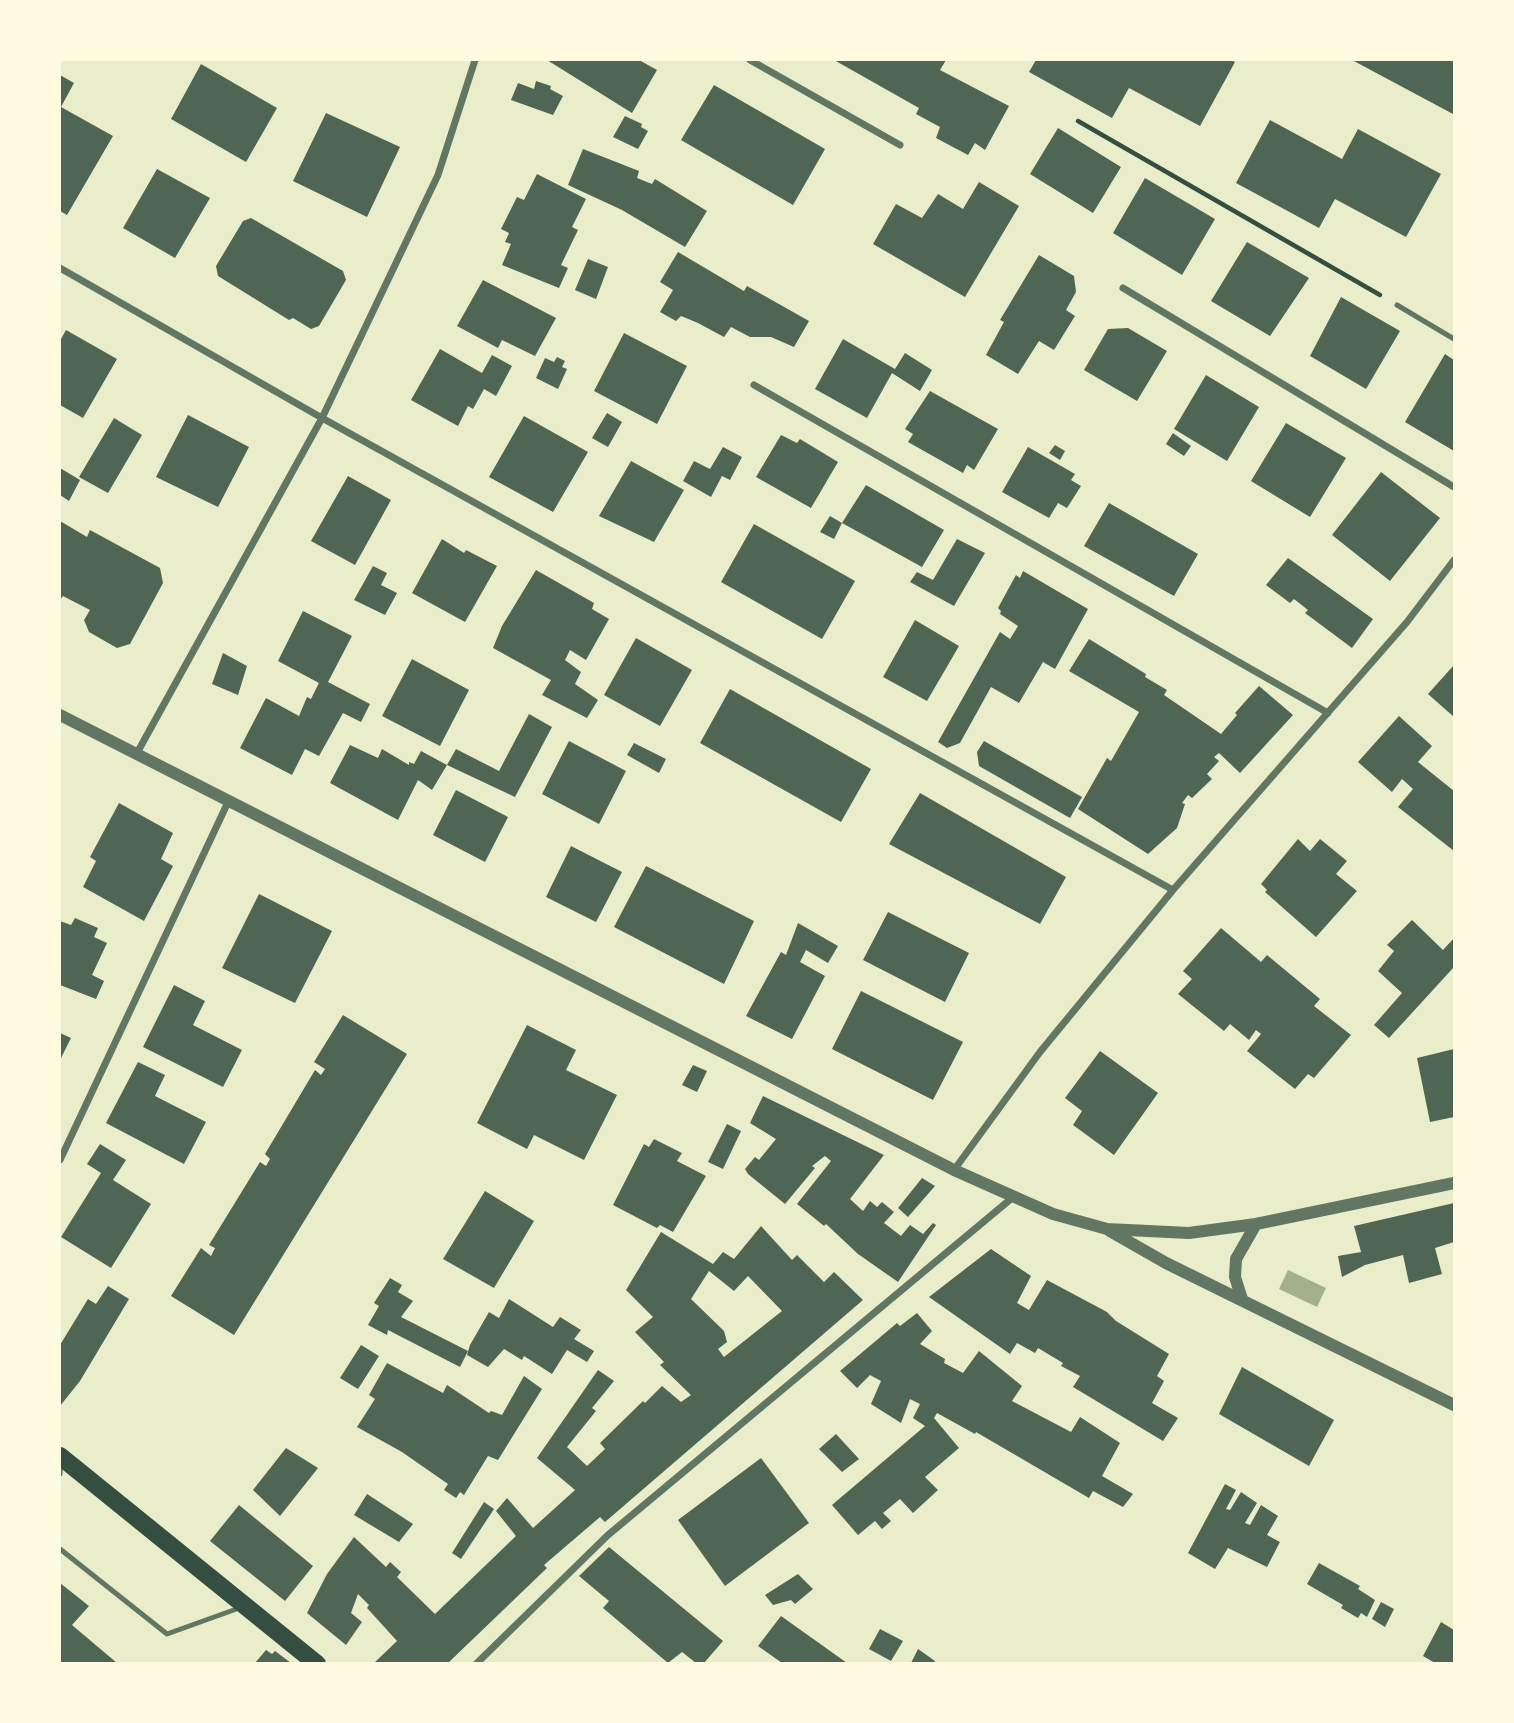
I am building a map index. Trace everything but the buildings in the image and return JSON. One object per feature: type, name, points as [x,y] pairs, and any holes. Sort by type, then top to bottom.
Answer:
[{"type":"main road","points":[[60,1462],[317,1664]]},
{"type":"street","points":[[137,753],[322,418],[438,175],[475,60]]},
{"type":"street","points":[[750,60],[900,145]]},
{"type":"street","points":[[60,268],[322,418],[1173,890]]},
{"type":"street","points":[[1124,288],[1454,487]]},
{"type":"street","points":[[754,385],[1328,713]]},
{"type":"street","points":[[954,1170],[1040,1052],[1173,890],[1408,622],[1454,561]]},
{"type":"street","points":[[60,715],[954,1170],[1012,1198],[1107,1229],[1166,1263],[1454,1405]]},
{"type":"street","points":[[60,1160],[229,799]]},
{"type":"street","points":[[1107,1229],[1189,1233],[1256,1224],[1454,1183]]},
{"type":"street","points":[[477,1664],[608,1535],[1012,1198]]},
{"type":"street","points":[[1242,1299],[1235,1277],[1236,1259],[1256,1224]]},
{"type":"lane","points":[[1397,305],[1454,339]]},
{"type":"lane","points":[[60,1549],[167,1634],[245,1606]]},
{"type":"path","points":[[1078,121],[1397,305]]},
{"type":"shaded area","points":[[1288,1270],[1326,1288],[1317,1307],[1279,1289]]}]
